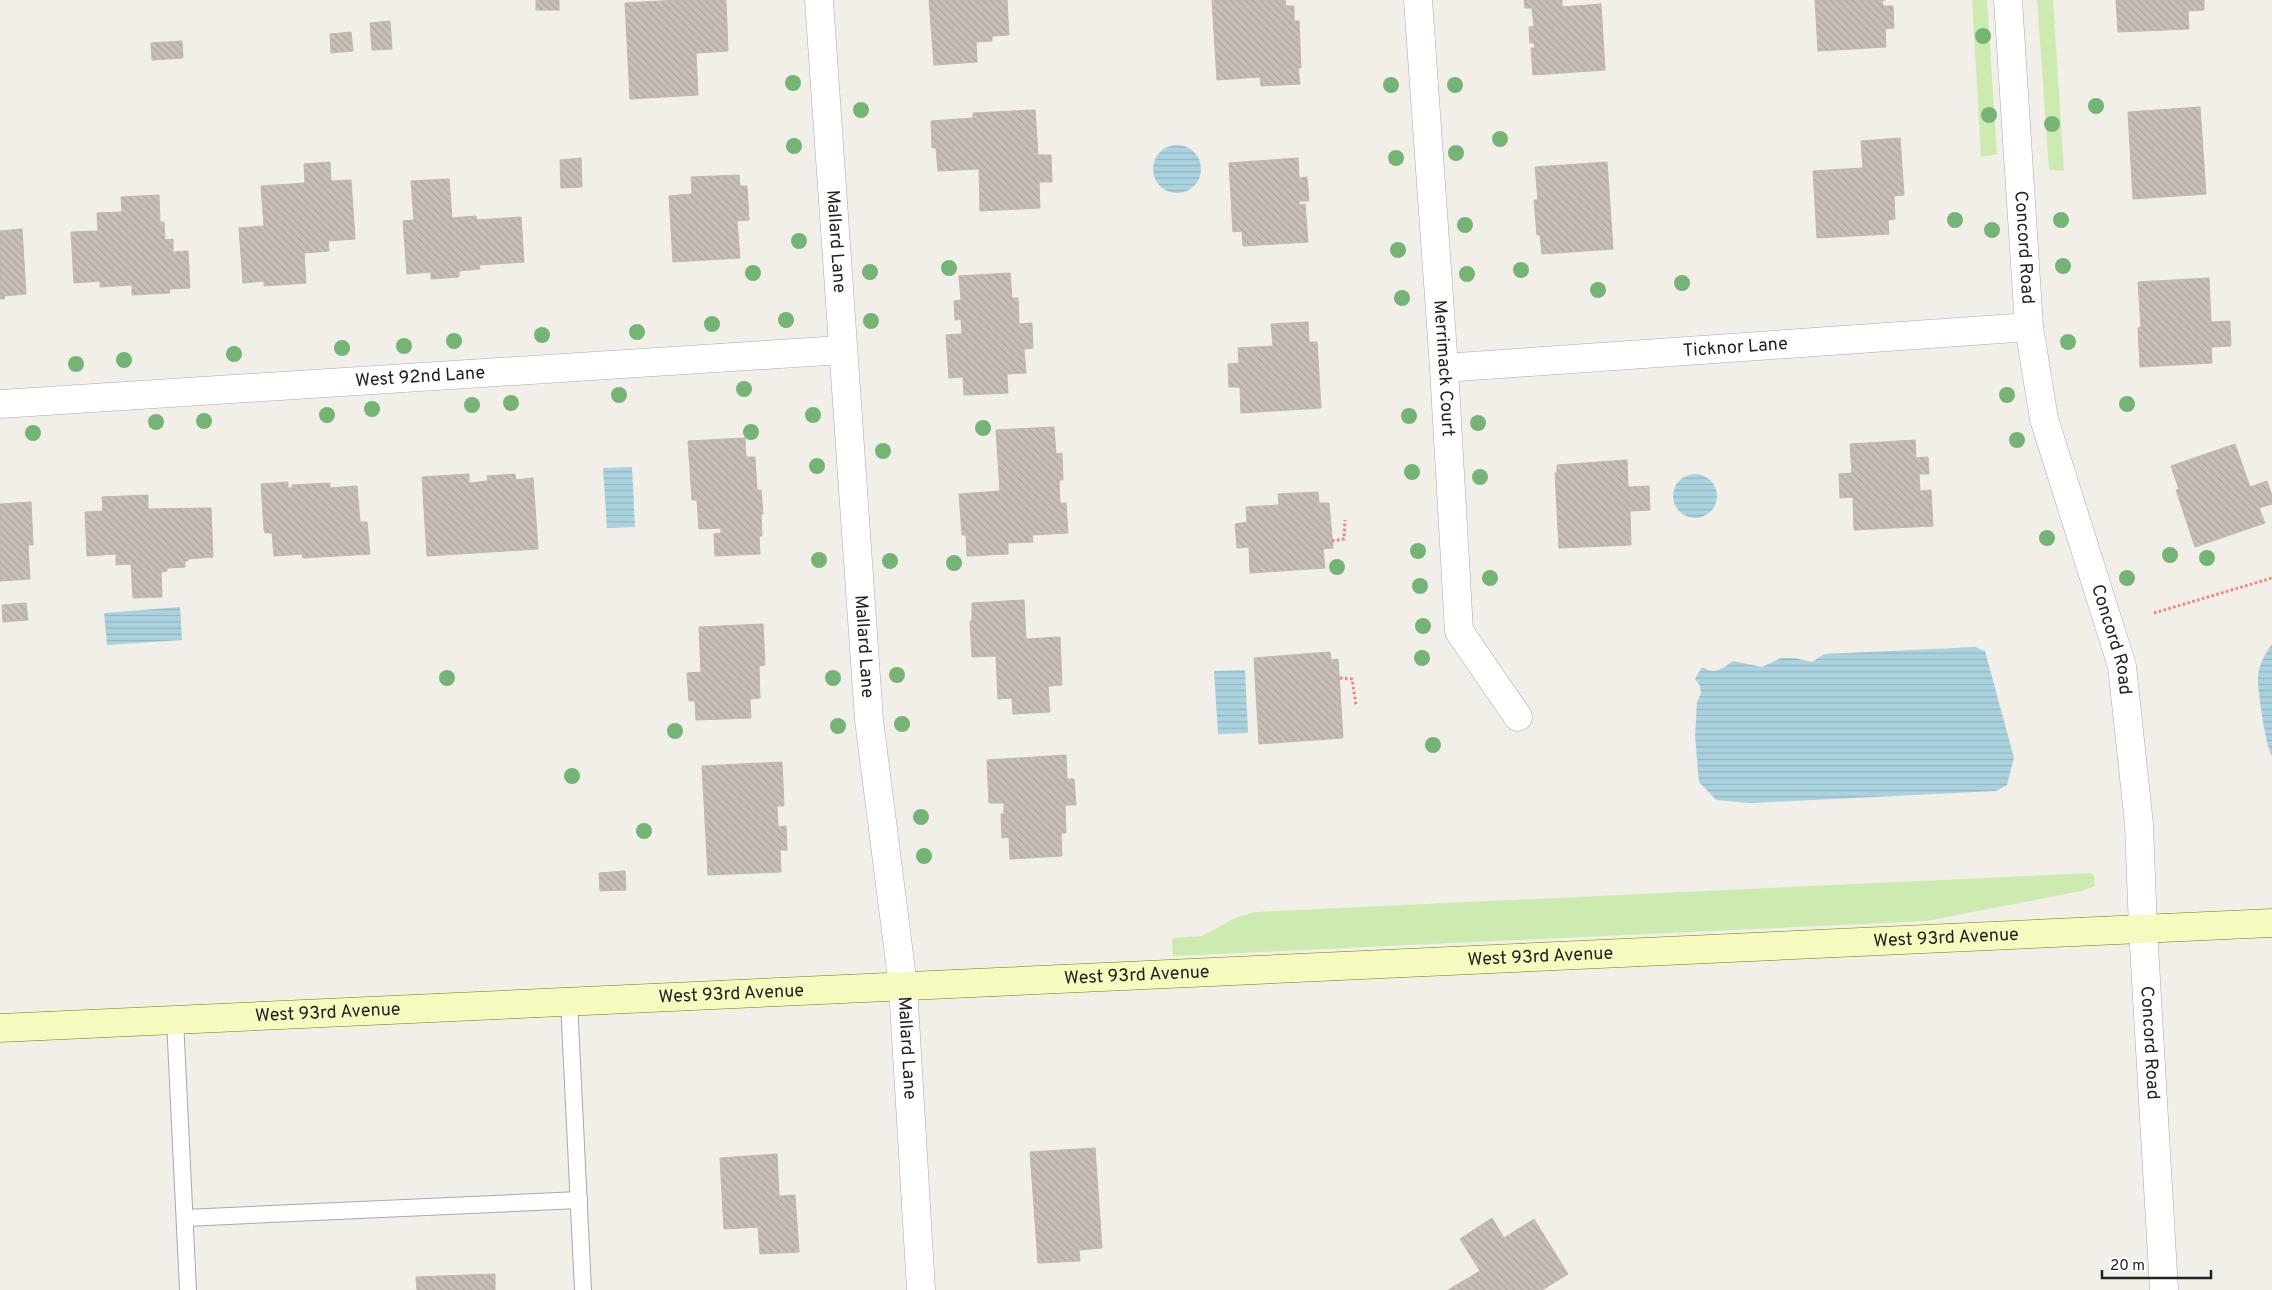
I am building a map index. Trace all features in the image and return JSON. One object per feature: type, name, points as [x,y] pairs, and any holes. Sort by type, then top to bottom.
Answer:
[{"type":"street","name":"Mallard Lane","points":[[819,0],[869,720],[903,986],[921,1290]]},
{"type":"street","name":"Merrimack Court","points":[[1418,0],[1444,368],[1459,631],[1518,717]]},
{"type":"street","name":"Concord Road","points":[[2008,0],[2029,327],[2044,419],[2122,666],[2140,824],[2143,929],[2164,1290]]},
{"type":"street","name":"Ticknor Lane","points":[[1444,368],[2029,327]]},
{"type":"street","name":"West 92nd Lane","points":[[0,404],[842,350]]},
{"type":"street","name":"West 93rd Avenue","points":[[0,1028],[2272,923]]},
{"type":"lane","points":[[569,1001],[584,1290]]},
{"type":"lane","points":[[175,1020],[188,1290]]},
{"type":"lane","points":[[185,1218],[579,1200]]},
{"type":"path","points":[[1332,541],[1344,539],[1345,520]]},
{"type":"path","points":[[2154,613],[2272,578]]},
{"type":"path","points":[[1340,678],[1352,679],[1356,705]]},
{"type":"green space","points":[[1972,0],[1987,0],[1997,154],[1981,157]]},
{"type":"green space","points":[[2037,0],[2053,0],[2064,171],[2049,170]]},
{"type":"green space","points":[[2091,873],[2094,876],[2095,886],[2082,891],[1926,921],[1173,956],[1172,938],[1202,936],[1235,918],[1255,912]]},
{"type":"water","points":[[1172,145],[1182,145],[1194,152],[1201,164],[1201,174],[1194,186],[1182,193],[1172,193],[1164,189],[1157,182],[1153,174],[1153,164],[1157,156],[1164,149]]},
{"type":"water","points":[[632,467],[635,527],[607,528],[603,468]]},
{"type":"water","points":[[1691,474],[1699,474],[1711,480],[1717,496],[1711,512],[1699,518],[1691,518],[1679,512],[1673,500],[1673,492],[1679,480]]},
{"type":"water","points":[[180,607],[182,640],[107,645],[104,613]]},
{"type":"water","points":[[2272,644],[2272,755],[2260,704],[2258,677],[2263,659]]},
{"type":"water","points":[[1975,647],[1985,651],[2014,758],[2007,785],[1996,791],[1750,803],[1716,800],[1699,782],[1695,736],[1697,702],[1701,693],[1700,686],[1695,679],[1702,667],[1715,671],[1722,669],[1733,661],[1762,667],[1781,658],[1795,658],[1812,662],[1824,654]]},
{"type":"water","points":[[1245,670],[1248,733],[1218,734],[1214,671]]},
{"type":"building","points":[[536,0],[559,0],[559,10],[536,10]]},
{"type":"building","points":[[726,0],[728,51],[696,53],[698,95],[630,99],[625,3]]},
{"type":"building","points":[[929,0],[1007,0],[1009,35],[992,36],[992,41],[976,42],[977,62],[934,65]]},
{"type":"building","points":[[1212,0],[1285,0],[1286,6],[1294,6],[1294,21],[1299,21],[1301,68],[1298,68],[1300,84],[1261,86],[1260,77],[1217,80]]},
{"type":"building","points":[[1524,0],[1562,0],[1562,7],[1601,4],[1605,70],[1533,75],[1531,48],[1535,48],[1534,43],[1530,43],[1529,27],[1534,26],[1532,8],[1525,8]]},
{"type":"building","points":[[1815,0],[1882,0],[1883,6],[1893,6],[1894,28],[1885,29],[1886,47],[1818,51]]},
{"type":"building","points":[[2116,0],[2204,0],[2204,10],[2188,11],[2189,29],[2118,32]]},
{"type":"building","points":[[390,21],[392,49],[372,50],[370,23]]},
{"type":"building","points":[[351,32],[353,51],[331,53],[330,34]]},
{"type":"building","points":[[182,41],[183,58],[152,60],[151,43]]},
{"type":"building","points":[[2200,107],[2206,194],[2133,199],[2128,112]]},
{"type":"building","points":[[1035,110],[1038,155],[1051,155],[1052,182],[1039,182],[1040,208],[980,211],[979,169],[938,171],[936,148],[932,148],[931,121],[973,118],[973,113]]},
{"type":"building","points":[[1900,138],[1904,195],[1894,196],[1895,219],[1888,220],[1889,234],[1817,238],[1813,171],[1863,168],[1861,141]]},
{"type":"building","points":[[581,158],[582,187],[561,188],[560,160]]},
{"type":"building","points":[[1298,158],[1299,178],[1307,177],[1309,201],[1299,201],[1299,205],[1305,204],[1308,242],[1243,246],[1242,231],[1233,232],[1229,163]]},
{"type":"building","points":[[330,162],[331,181],[351,180],[355,239],[328,241],[329,251],[304,253],[306,283],[264,286],[264,281],[243,283],[239,228],[264,226],[261,186],[305,183],[304,164]]},
{"type":"building","points":[[1607,162],[1613,249],[1542,254],[1540,235],[1537,235],[1534,200],[1538,200],[1535,167]]},
{"type":"building","points":[[739,175],[740,186],[747,186],[749,220],[737,221],[740,258],[673,262],[669,196],[692,194],[691,177]]},
{"type":"building","points":[[449,179],[452,218],[476,216],[477,220],[521,217],[524,262],[479,265],[480,269],[459,271],[459,277],[431,279],[431,272],[407,274],[403,221],[414,220],[411,181]]},
{"type":"building","points":[[159,195],[160,222],[164,222],[165,240],[173,239],[173,252],[188,251],[190,288],[169,289],[170,293],[132,295],[132,285],[100,287],[100,281],[74,283],[71,232],[98,231],[97,213],[122,212],[121,197]]},
{"type":"building","points":[[22,229],[26,294],[4,296],[5,299],[0,299],[0,231]]},
{"type":"building","points":[[1010,273],[1012,298],[1018,298],[1019,324],[1032,323],[1033,348],[1024,349],[1026,373],[1007,374],[1008,393],[964,395],[963,377],[949,378],[946,335],[962,334],[961,319],[955,320],[954,301],[961,300],[959,276]]},
{"type":"building","points":[[2209,278],[2211,322],[2230,321],[2231,346],[2211,347],[2212,363],[2140,367],[2138,328],[2141,327],[2138,282]]},
{"type":"building","points":[[1308,322],[1309,342],[1317,342],[1321,408],[1241,413],[1240,387],[1229,387],[1228,364],[1239,363],[1238,348],[1273,346],[1271,324]]},
{"type":"building","points":[[1054,427],[1056,454],[1062,453],[1063,480],[1059,480],[1060,503],[1066,503],[1068,533],[1032,535],[1033,542],[1008,543],[1008,554],[967,556],[966,535],[962,535],[959,494],[1000,491],[996,430]]},
{"type":"building","points":[[745,438],[746,457],[755,457],[757,490],[761,490],[763,514],[761,514],[762,536],[759,536],[760,554],[715,556],[714,534],[721,533],[721,528],[699,529],[697,500],[692,500],[688,441]]},
{"type":"building","points":[[1915,440],[1916,458],[1928,457],[1929,474],[1919,474],[1920,491],[1931,490],[1933,526],[1854,530],[1853,497],[1840,498],[1839,474],[1852,473],[1850,444]]},
{"type":"building","points":[[2235,444],[2250,487],[2267,481],[2272,496],[2272,504],[2259,508],[2265,523],[2195,547],[2176,490],[2179,489],[2171,466]]},
{"type":"building","points":[[1627,460],[1628,487],[1649,486],[1650,510],[1630,511],[1631,545],[1559,548],[1555,473],[1557,473],[1557,465]]},
{"type":"building","points":[[469,474],[469,483],[488,481],[487,476],[515,474],[516,480],[533,478],[538,549],[427,556],[422,477]]},
{"type":"building","points":[[288,482],[288,488],[292,488],[292,485],[330,483],[330,488],[357,486],[360,522],[367,522],[370,554],[303,558],[302,554],[274,556],[272,533],[265,533],[264,529],[261,484]]},
{"type":"building","points":[[1318,492],[1319,503],[1329,503],[1333,548],[1323,549],[1325,568],[1250,573],[1249,547],[1237,548],[1235,524],[1247,522],[1246,507],[1279,505],[1278,494]]},
{"type":"building","points":[[148,495],[148,509],[211,508],[213,557],[188,559],[188,561],[185,561],[185,567],[167,568],[167,571],[161,572],[162,597],[133,598],[131,564],[116,565],[116,554],[87,556],[85,512],[103,511],[102,497]]},
{"type":"building","points":[[31,502],[33,545],[28,545],[30,579],[0,581],[0,504]]},
{"type":"building","points":[[1024,600],[1026,639],[1060,637],[1062,685],[1048,686],[1050,712],[1013,714],[1012,698],[998,699],[996,656],[972,657],[970,621],[972,621],[972,603]]},
{"type":"building","points":[[26,603],[28,620],[3,622],[2,605]]},
{"type":"building","points":[[763,624],[765,665],[759,666],[760,698],[750,699],[751,718],[696,720],[695,701],[689,701],[687,673],[701,672],[699,627]]},
{"type":"building","points":[[1330,652],[1331,660],[1338,659],[1343,738],[1259,744],[1254,658]]},
{"type":"building","points":[[1066,755],[1067,779],[1074,779],[1076,805],[1065,805],[1066,833],[1061,833],[1062,856],[1010,859],[1009,837],[1002,838],[1001,814],[1004,814],[1004,803],[989,803],[987,760]]},
{"type":"building","points":[[782,762],[784,806],[777,806],[778,827],[786,826],[787,850],[780,850],[781,872],[708,875],[702,766]]},
{"type":"building","points":[[625,871],[626,890],[600,891],[599,873]]},
{"type":"building","points":[[1095,1148],[1102,1248],[1079,1250],[1080,1261],[1038,1263],[1030,1152]]},
{"type":"building","points":[[777,1154],[779,1196],[795,1195],[799,1252],[760,1254],[758,1227],[724,1229],[720,1158]]},
{"type":"building","points":[[1492,1218],[1504,1238],[1534,1219],[1568,1274],[1542,1290],[1448,1290],[1480,1271],[1460,1239]]},
{"type":"building","points":[[495,1274],[495,1290],[417,1290],[416,1277]]}]
